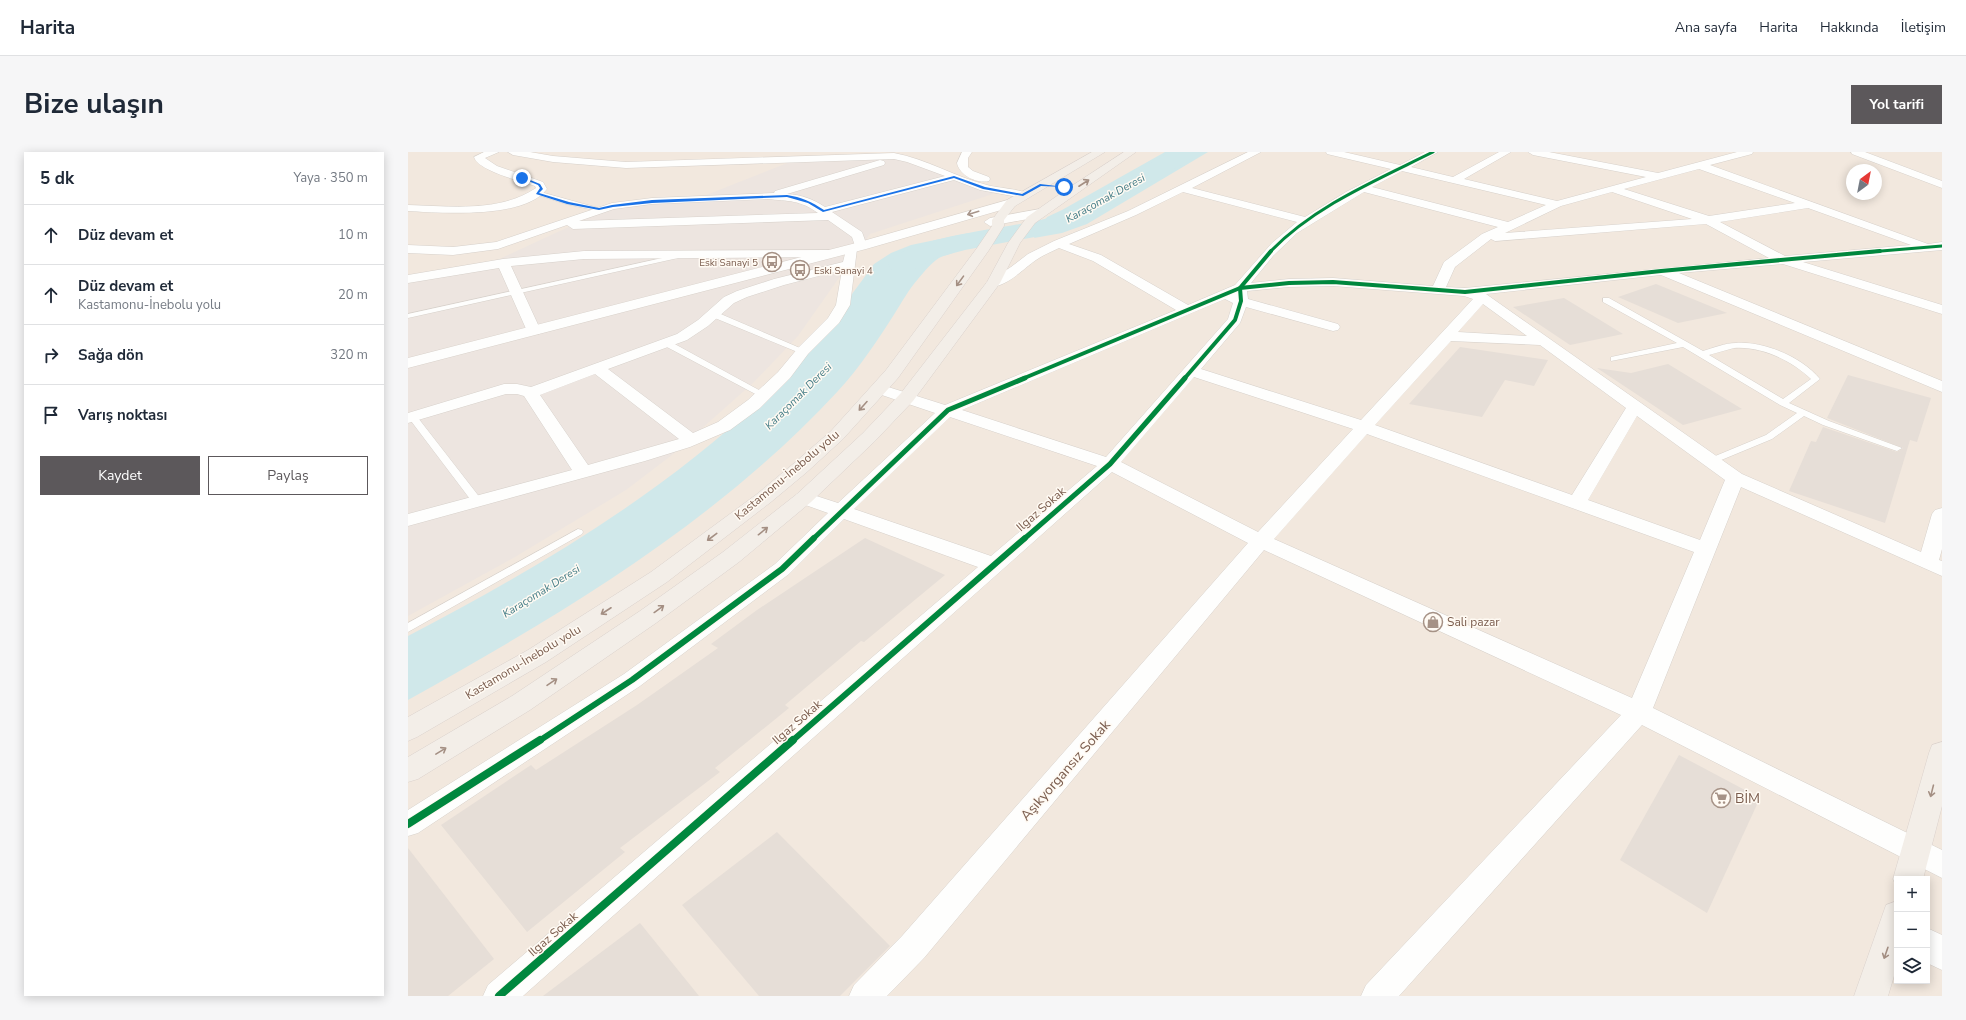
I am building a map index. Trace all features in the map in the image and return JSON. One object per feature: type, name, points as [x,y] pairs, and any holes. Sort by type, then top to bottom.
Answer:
[{"type":"main road","name":"Kastamonu-İnebolu yolu","points":[[408,730],[537,656],[659,577],[764,498],[800,468],[837,435],[892,374],[982,250],[1011,203],[1100,152]]},
{"type":"main road","points":[[408,771],[521,703],[648,617],[731,557],[804,498],[869,437],[907,397],[992,283],[1014,243],[1036,217],[1070,191],[1131,152]]},
{"type":"main road","points":[[1074,166],[1103,170]]},
{"type":"main road","points":[[1037,187],[1058,186],[1070,191]]},
{"type":"main road","points":[[854,253],[1011,203]]},
{"type":"main road","points":[[408,363],[830,254],[854,253],[998,223],[1036,217]]},
{"type":"main road","points":[[1909,876],[1917,851],[1942,753]]},
{"type":"main road","points":[[1871,996],[1894,927]]},
{"type":"main road","points":[[1930,946],[1942,954]]},
{"type":"street","points":[[408,208],[478,210],[509,204],[537,193],[542,189],[539,184],[493,168],[480,160],[479,157],[494,152]]},
{"type":"street","points":[[514,152],[566,161],[612,165],[654,165],[885,155],[901,157],[924,164],[984,188],[1023,195]]},
{"type":"street","points":[[566,161],[593,152]]},
{"type":"street","points":[[967,152],[963,157],[962,165],[964,170],[983,178],[1037,187]]},
{"type":"street","points":[[992,283],[1016,270],[1032,257],[1058,244],[1132,213],[1256,152]]},
{"type":"street","points":[[1331,152],[1402,167],[1556,204]]},
{"type":"street","points":[[1240,295],[1275,249],[1307,221],[1362,188],[1433,152]]},
{"type":"street","points":[[1455,180],[1506,152]]},
{"type":"street","points":[[1533,152],[1658,176]]},
{"type":"street","points":[[1438,290],[1449,265],[1486,237],[1556,204],[1745,152]]},
{"type":"street","points":[[1856,152],[1942,185]]},
{"type":"street","points":[[1592,163],[1603,156]]},
{"type":"street","points":[[767,196],[901,157]]},
{"type":"street","points":[[1699,165],[1936,247]]},
{"type":"street","points":[[1926,178],[1936,171]]},
{"type":"street","points":[[552,226],[827,214],[954,177]]},
{"type":"street","points":[[1362,188],[1509,226]]},
{"type":"street","points":[[1183,189],[1307,221]]},
{"type":"street","points":[[1612,189],[1708,220],[1783,260],[1942,310]]},
{"type":"street","points":[[408,249],[453,251],[498,245],[599,209],[612,206],[645,202],[767,196],[798,198],[810,202],[858,235],[843,304],[834,320],[803,350],[784,375],[764,395],[729,423],[691,440],[639,457],[408,520]]},
{"type":"street","points":[[1486,237],[1500,238],[1708,220],[1810,204]]},
{"type":"street","points":[[465,270],[490,254],[521,242],[532,233]]},
{"type":"street","points":[[1058,244],[1097,258],[1187,310]]},
{"type":"street","points":[[1240,295],[1289,283],[1333,282],[1465,292],[1662,271],[1936,247]]},
{"type":"street","points":[[530,393],[668,344],[682,337],[729,300],[752,290],[854,253]]},
{"type":"street","points":[[408,279],[503,263],[584,255],[830,254]]},
{"type":"street","points":[[503,263],[534,331]]},
{"type":"street","points":[[1662,271],[1942,387]]},
{"type":"street","points":[[1465,292],[1482,297],[1735,478],[1935,566],[1942,514]]},
{"type":"street","points":[[408,824],[478,781],[632,680],[782,569],[879,474],[948,410],[1225,294],[1240,295],[1334,327]]},
{"type":"street","name":"Ilgaz Sokak","points":[[499,996],[1110,464],[1235,320],[1240,295]]},
{"type":"street","name":"Aşıkyorgansız Sokak","points":[[865,996],[913,947],[1261,541],[1482,297]]},
{"type":"street","points":[[1447,336],[1543,341]]},
{"type":"street","points":[[598,369],[691,440]]},
{"type":"street","points":[[1191,371],[1364,428],[1706,549]]},
{"type":"street","points":[[410,417],[504,388],[516,388],[530,393],[583,472]]},
{"type":"street","points":[[879,389],[948,410],[1110,464],[1261,541],[1639,712],[1917,851],[1942,865]]},
{"type":"street","points":[[1577,503],[1635,406]]},
{"type":"street","points":[[1377,996],[1639,712],[1735,478]]},
{"type":"street","points":[[804,498],[994,565]]},
{"type":"lane","points":[[537,193],[560,201],[599,209]]},
{"type":"lane","points":[[408,316],[693,254]]},
{"type":"lane","points":[[1606,300],[1702,354],[1782,403],[1826,423],[1897,448]]},
{"type":"lane","points":[[713,314],[803,350]]},
{"type":"lane","points":[[668,344],[764,395]]},
{"type":"lane","points":[[1614,359],[1684,344]]},
{"type":"lane","points":[[1702,354],[1738,345],[1762,350],[1796,362],[1816,379],[1782,403]]},
{"type":"lane","points":[[1711,461],[1769,437],[1803,413]]},
{"type":"lane","points":[[410,417],[477,501]]},
{"type":"lane","points":[[408,628],[578,532]]},
{"type":"shaded area","points":[[408,152],[1942,152],[1942,996],[408,996]]},
{"type":"shaded area","points":[[891,156],[996,193],[870,234],[798,336],[754,382],[672,455],[626,490],[515,557],[408,616],[408,277],[497,260],[614,206],[691,201],[800,158]]},
{"type":"water","points":[[1165,152],[1208,152],[1087,224],[1062,233],[1034,238],[1047,217]]},
{"type":"water","points":[[969,233],[958,249],[936,260],[915,283],[868,354],[838,391],[791,438],[741,482],[689,524],[580,599],[523,634],[408,700],[408,636],[514,578],[618,514],[715,441],[760,401],[806,354],[874,264],[891,253],[911,245]]},
{"type":"building","points":[[1656,284],[1727,313],[1678,323],[1618,297]]},
{"type":"building","points":[[1564,298],[1623,334],[1570,345],[1513,307]]},
{"type":"building","points":[[1460,347],[1548,360],[1534,386],[1505,380],[1482,417],[1409,404]]},
{"type":"building","points":[[1668,364],[1742,409],[1683,425],[1597,368],[1631,373]]},
{"type":"building","points":[[1848,375],[1931,398],[1917,442],[1910,440],[1885,523],[1789,491],[1811,441],[1816,442],[1823,427],[1897,452],[1903,448],[1827,418]]},
{"type":"building","points":[[865,538],[945,575],[864,642],[861,641],[785,705],[789,708],[715,768],[720,772],[620,848],[625,852],[527,932],[441,825],[531,765],[536,770],[637,705],[718,648],[711,644],[757,610]]},
{"type":"building","points":[[1679,755],[1760,798],[1707,913],[1620,860]]},
{"type":"building","points":[[777,832],[890,946],[840,996],[759,996],[682,905]]},
{"type":"building","points":[[408,848],[494,959],[448,996],[408,996]]},
{"type":"building","points":[[640,923],[699,996],[543,996]]},
{"type":"waterway","name":"Karaçomak Deresi","points":[[902,264],[925,252],[962,242],[1040,228],[1071,219],[1186,152]]},
{"type":"cycle path","points":[[499,996],[1110,464],[1235,320],[1241,301],[1240,288],[1269,254],[1293,230],[1366,186],[1433,152]]},
{"type":"cycle path","points":[[408,824],[632,680],[782,569],[879,474],[948,410],[1240,288],[1289,283],[1333,282],[1465,292],[1661,271],[1942,246]]},
{"type":"place","name":"Eski Sanayi 5","points":[[772,262]]},
{"type":"place","name":"Eski Sanayi 4","points":[[800,270]]},
{"type":"place","name":"Sali pazar","points":[[1433,622]]},
{"type":"place","name":"BİM","points":[[1721,798]]},
{"type":"route","points":[[522,178],[539,184],[542,189],[537,193],[568,203],[599,209],[626,204],[652,202],[787,196],[810,202],[823,211],[954,177],[984,188],[1023,195],[1040,185],[1064,187]]}]
